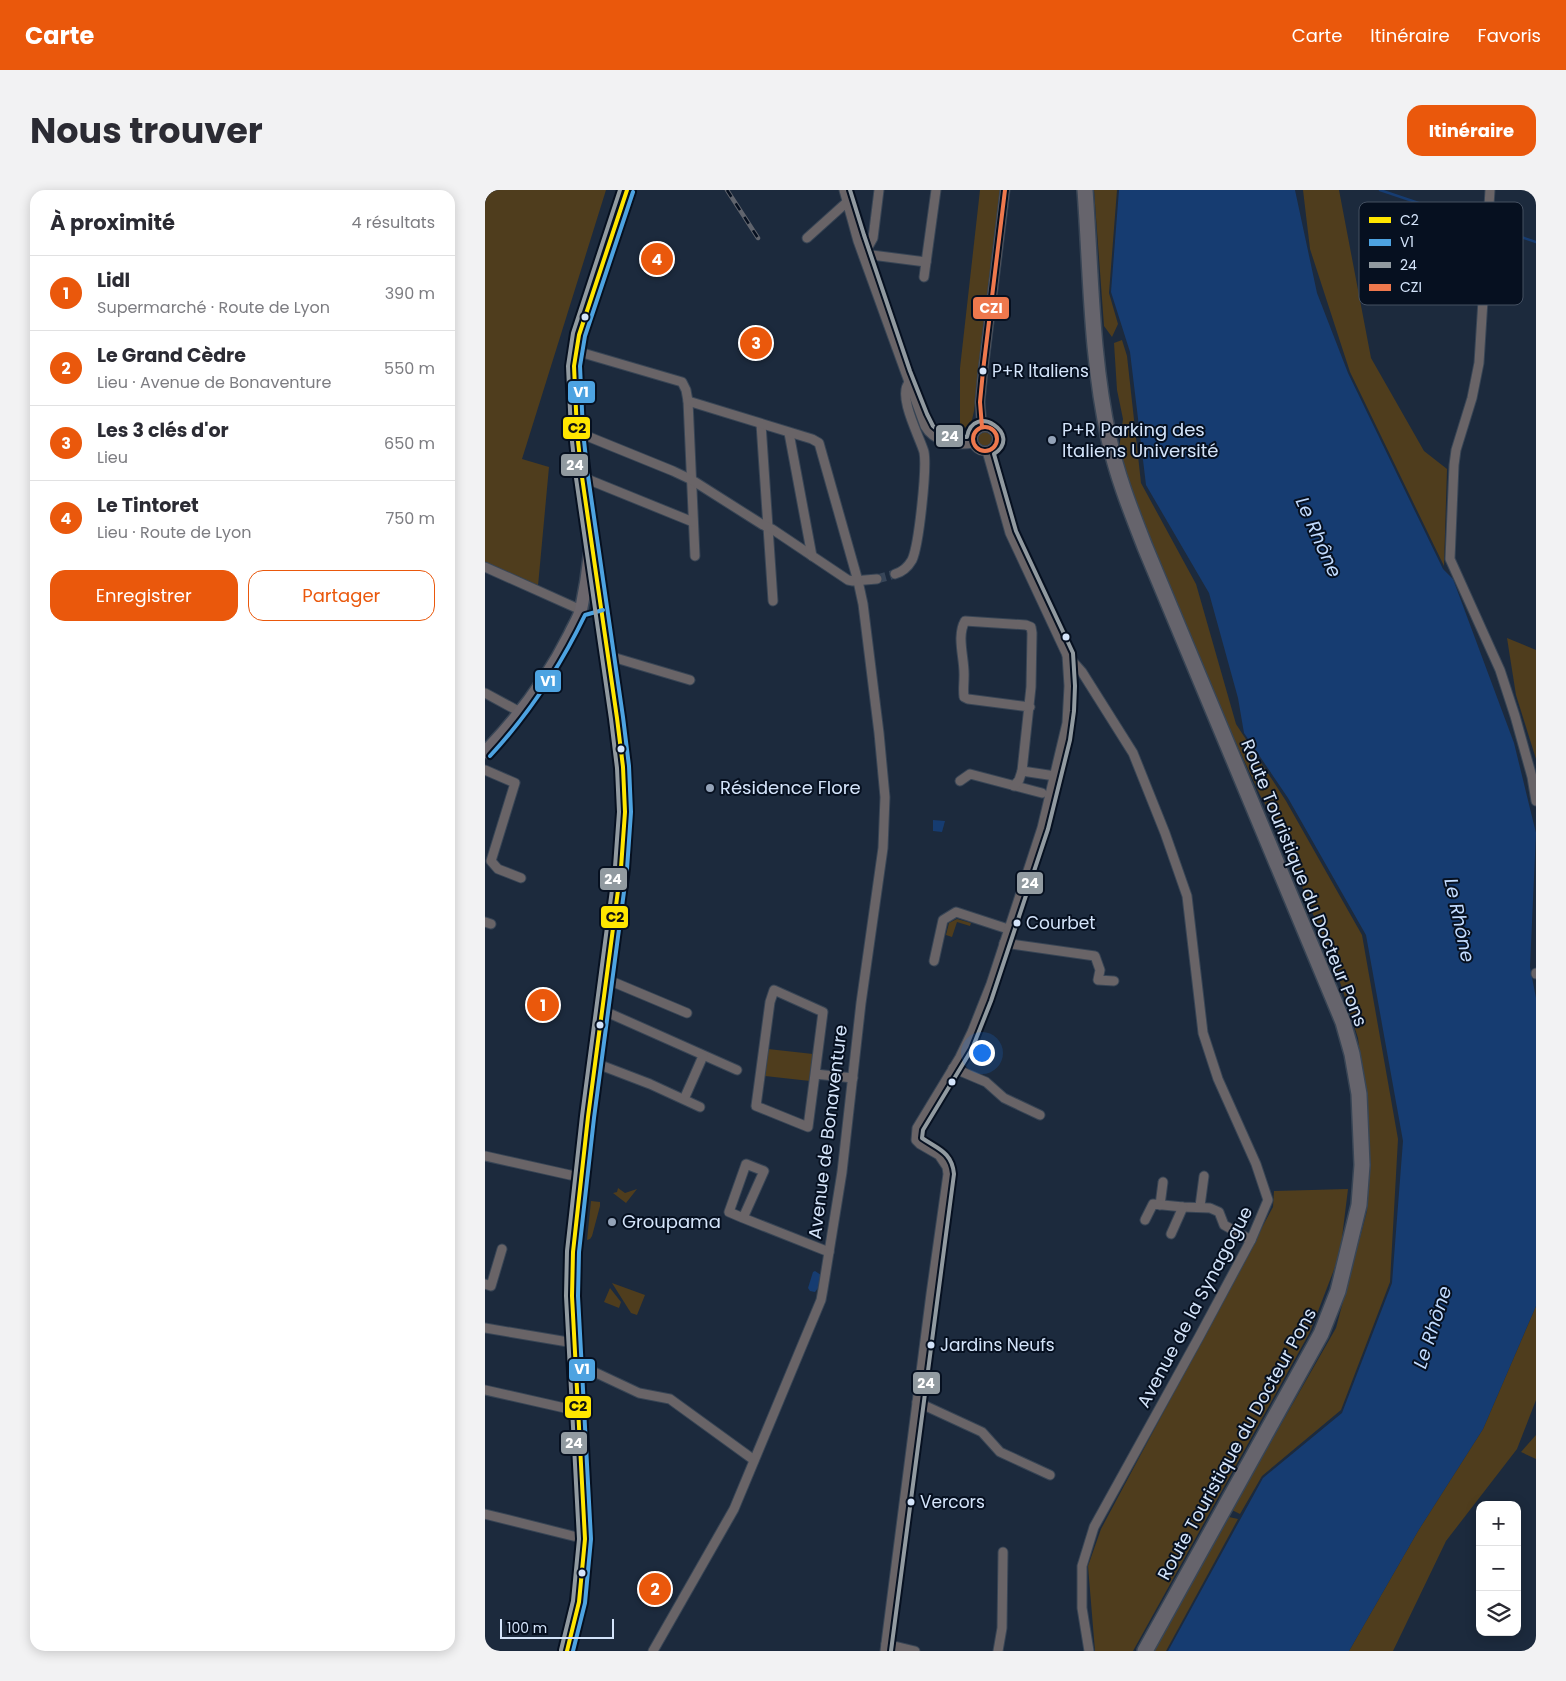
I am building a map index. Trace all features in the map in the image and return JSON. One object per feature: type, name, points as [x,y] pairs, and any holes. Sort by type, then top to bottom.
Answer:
[{"type":"highway","name":"Route Touristique du Docteur Pons","points":[[1085,190],[1097,374],[1115,465],[1145,547],[1343,1022],[1352,1054],[1359,1094],[1361,1132],[1362,1165],[1359,1205],[1339,1291],[1321,1334],[1145,1651]]},
{"type":"main road","points":[[567,1651],[579,1606],[585,1539],[572,1275],[581,1176],[621,862],[625,812],[621,749],[577,432],[576,351],[585,316],[627,190]]},
{"type":"main road","points":[[485,752],[540,686],[558,657],[581,610],[588,571],[591,536]]},
{"type":"main road","points":[[581,610],[601,604]]},
{"type":"street","points":[[844,190],[856,234],[925,426],[931,434],[949,442],[973,443]]},
{"type":"street","points":[[864,254],[873,238],[879,190]]},
{"type":"street","points":[[924,277],[937,190]]},
{"type":"street","points":[[982,428],[980,402],[1005,190]]},
{"type":"street","points":[[807,238],[847,202]]},
{"type":"street","points":[[864,254],[926,262]]},
{"type":"street","points":[[1483,305],[1479,363],[1472,398],[1456,450],[1454,465],[1450,559],[1500,670],[1532,777],[1536,801]]},
{"type":"street","points":[[576,351],[682,382],[689,401],[695,556]]},
{"type":"street","points":[[895,574],[908,565],[915,552],[925,472],[924,454],[911,418],[905,393],[905,388],[909,383]]},
{"type":"street","points":[[689,401],[789,433],[812,556]]},
{"type":"street","points":[[761,424],[773,601]]},
{"type":"street","points":[[982,428],[993,430],[997,437],[995,446],[987,451],[979,450],[973,443],[975,432],[982,428]]},
{"type":"street","points":[[577,432],[692,480],[848,580],[877,579]]},
{"type":"street","name":"Avenue de Bonaventure","points":[[653,1651],[735,1509],[821,1300],[842,1172],[861,1003],[883,848],[885,798],[879,733],[863,604],[858,581],[819,443],[812,439],[789,433]]},
{"type":"street","name":"Avenue de la Synagogue","points":[[987,451],[1011,533],[1067,655],[1082,672],[1133,753],[1161,823],[1187,896],[1203,1033],[1218,1079],[1256,1164],[1268,1200],[1251,1240],[1094,1527],[1082,1566],[1082,1608],[1089,1651]]},
{"type":"street","points":[[582,477],[693,522]]},
{"type":"street","points":[[485,567],[581,610]]},
{"type":"street","points":[[1014,786],[1023,771],[1029,707],[1031,627],[1026,624],[968,620],[963,625],[961,643],[965,676],[964,697],[1029,707]]},
{"type":"street","points":[[915,1651],[885,1648],[948,1174],[939,1155],[920,1144],[916,1140],[915,1135],[925,1112],[953,1068],[972,1032],[1042,828],[1069,710],[1067,655]]},
{"type":"street","points":[[609,656],[690,680]]},
{"type":"street","points":[[485,694],[520,712]]},
{"type":"street","points":[[485,770],[515,783],[491,861],[498,868],[521,878]]},
{"type":"street","points":[[1023,771],[1055,776]]},
{"type":"street","points":[[960,781],[970,774],[1042,792]]},
{"type":"street","points":[[934,960],[943,920],[956,912],[1008,929]]},
{"type":"street","points":[[1004,943],[1095,956],[1100,970],[1098,980],[1114,981]]},
{"type":"street","points":[[606,979],[687,1013]]},
{"type":"street","points":[[774,990],[823,1012],[815,1074],[808,1127],[756,1106],[770,1002],[774,990]]},
{"type":"street","points":[[602,1010],[737,1070]]},
{"type":"street","points":[[685,1097],[703,1056]]},
{"type":"street","points":[[595,1063],[650,1084],[700,1107]]},
{"type":"street","points":[[953,1068],[986,1082],[1004,1098],[1040,1115]]},
{"type":"street","points":[[815,1074],[853,1078]]},
{"type":"street","points":[[485,1156],[581,1176]]},
{"type":"street","points":[[743,1218],[764,1171],[746,1164],[729,1212],[743,1218],[829,1252]]},
{"type":"street","points":[[1200,1206],[1204,1176]]},
{"type":"street","points":[[1160,1205],[1163,1182]]},
{"type":"street","points":[[1145,1220],[1153,1204],[1183,1207],[1200,1206],[1219,1212],[1224,1225],[1251,1240]]},
{"type":"street","points":[[1171,1234],[1183,1207]]},
{"type":"street","points":[[485,1284],[491,1286],[502,1249]]},
{"type":"street","points":[[485,1328],[574,1344]]},
{"type":"street","points":[[575,1363],[639,1393],[670,1400],[754,1460]]},
{"type":"street","points":[[485,1390],[578,1411]]},
{"type":"street","points":[[917,1402],[983,1432],[1000,1452],[1051,1475]]},
{"type":"street","points":[[485,1514],[585,1539]]},
{"type":"street","points":[[998,1651],[1002,1628],[1003,1552]]},
{"type":"shaded area","points":[[485,190],[606,190],[522,459],[549,467],[538,586],[485,562]]},
{"type":"shaded area","points":[[980,190],[1002,190],[974,411],[971,424],[963,429],[960,427],[960,368]]},
{"type":"shaded area","points":[[1094,190],[1117,190],[1109,293],[1118,324],[1112,337],[1104,326]]},
{"type":"shaded area","points":[[1303,190],[1339,190],[1359,295],[1359,305],[1361,305],[1371,358],[1424,451],[1447,469],[1444,566],[1350,372],[1310,249]]},
{"type":"shaded area","points":[[1122,340],[1127,356],[1141,483],[1196,584],[1236,724],[1286,801],[1362,935],[1398,1139],[1390,1282],[1341,1410],[1262,1476],[1240,1514],[1232,1510],[1336,1328],[1367,1211],[1369,1126],[1358,1038],[1341,985],[1281,833],[1260,795],[1217,702],[1135,509],[1119,449],[1123,419],[1117,390],[1114,343]]},
{"type":"shaded area","points":[[985,431],[993,439],[985,447],[977,439]]},
{"type":"shaded area","points":[[1507,638],[1536,650],[1536,759],[1516,695]]},
{"type":"shaded area","points":[[957,919],[971,923],[970,926],[957,922],[952,937],[946,935],[949,923]]},
{"type":"shaded area","points":[[768,1049],[813,1054],[810,1081],[765,1076]]},
{"type":"shaded area","points":[[618,1188],[625,1193],[637,1189],[626,1203],[613,1193],[617,1192]]},
{"type":"shaded area","points":[[1348,1189],[1340,1254],[1310,1332],[1133,1651],[1095,1651],[1088,1566],[1101,1529],[1273,1207],[1274,1191]]},
{"type":"shaded area","points":[[591,1201],[600,1202],[600,1206],[592,1236],[587,1240]]},
{"type":"shaded area","points":[[612,1283],[645,1295],[637,1315],[631,1313]]},
{"type":"shaded area","points":[[610,1288],[621,1302],[619,1308],[604,1302]]},
{"type":"shaded area","points":[[1536,1306],[1536,1400],[1517,1449],[1446,1541],[1393,1651],[1349,1651],[1418,1531],[1483,1429]]},
{"type":"shaded area","points":[[1536,1435],[1536,1459],[1521,1452]]},
{"type":"shaded area","points":[[1229,1517],[1238,1519],[1166,1651],[1154,1651]]},
{"type":"water","name":"Le Rhône","points":[[1119,190],[1295,190],[1317,293],[1348,373],[1443,569],[1453,579],[1514,743],[1536,833],[1530,967],[1536,998],[1536,1306],[1483,1429],[1418,1531],[1349,1651],[1168,1651],[1263,1478],[1342,1413],[1392,1283],[1403,1141],[1366,935],[1288,798],[1244,733],[1238,698],[1209,593],[1146,485],[1130,352],[1111,292]]},
{"type":"water","points":[[933,820],[945,821],[942,832],[933,831]]},
{"type":"water","points":[[815,1271],[821,1275],[815,1292],[810,1291],[808,1288]]},
{"type":"waterway","points":[[1380,190],[1416,202]]},
{"type":"waterway","points":[[1523,238],[1536,242]]},
{"type":"tunnel","points":[[877,579],[895,574]]},
{"type":"railway","points":[[727,190],[758,238]]},
{"type":"transit line","name":"24","points":[[561,1650],[573,1601],[579,1539],[566,1296],[567,1251],[582,1116],[615,867],[619,812],[617,768],[611,719],[576,478],[571,432],[568,366],[573,333],[620,190]]},
{"type":"transit line","name":"C2","points":[[567,1651],[579,1602],[585,1539],[572,1296],[573,1252],[588,1117],[621,868],[625,812],[623,767],[617,718],[582,477],[577,432],[574,366],[579,335],[627,190]]},
{"type":"transit line","name":"24","points":[[850,190],[910,371],[933,426],[940,432],[950,436],[967,437],[971,427],[978,422],[994,425],[1000,431],[1003,438],[1002,446],[994,454],[1016,531],[1073,653],[1075,686],[1070,740],[1048,829],[991,1001],[972,1049],[923,1130],[922,1138],[939,1148],[947,1156],[953,1167],[954,1174],[891,1651]]},
{"type":"transit line","name":"CZI","points":[[982,427],[980,402],[983,371],[1005,190]]},
{"type":"transit line","name":"V1","points":[[573,1651],[585,1603],[591,1539],[578,1296],[579,1252],[594,1118],[627,869],[631,812],[629,766],[623,717],[588,476],[583,432],[580,366],[585,336],[633,192]]},
{"type":"transit line","name":"CZI","points":[[985,427],[990,428],[996,434],[997,439],[996,444],[990,450],[985,451],[980,450],[974,444],[973,439],[974,434],[980,428],[985,427]]},
{"type":"transit line","name":"V1","points":[[490,756],[531,707],[565,653],[585,615],[603,610]]},
{"type":"place","name":"Le Tintoret","points":[[657,259]]},
{"type":"place","name":"Les 3 clés d'or","points":[[756,343]]},
{"type":"place","name":"P+R Italiens","points":[[983,371]]},
{"type":"place","name":"P+R Parking des Italiens Université","points":[[1052,440]]},
{"type":"place","name":"Résidence Flore","points":[[710,788]]},
{"type":"place","name":"Courbet","points":[[1017,923]]},
{"type":"place","name":"Lidl","points":[[543,1005]]},
{"type":"place","name":"Groupama","points":[[612,1222]]},
{"type":"place","name":"Jardins Neufs","points":[[931,1345]]},
{"type":"place","name":"Vercors","points":[[911,1502]]},
{"type":"place","name":"Le Grand Cèdre","points":[[655,1589]]}]
